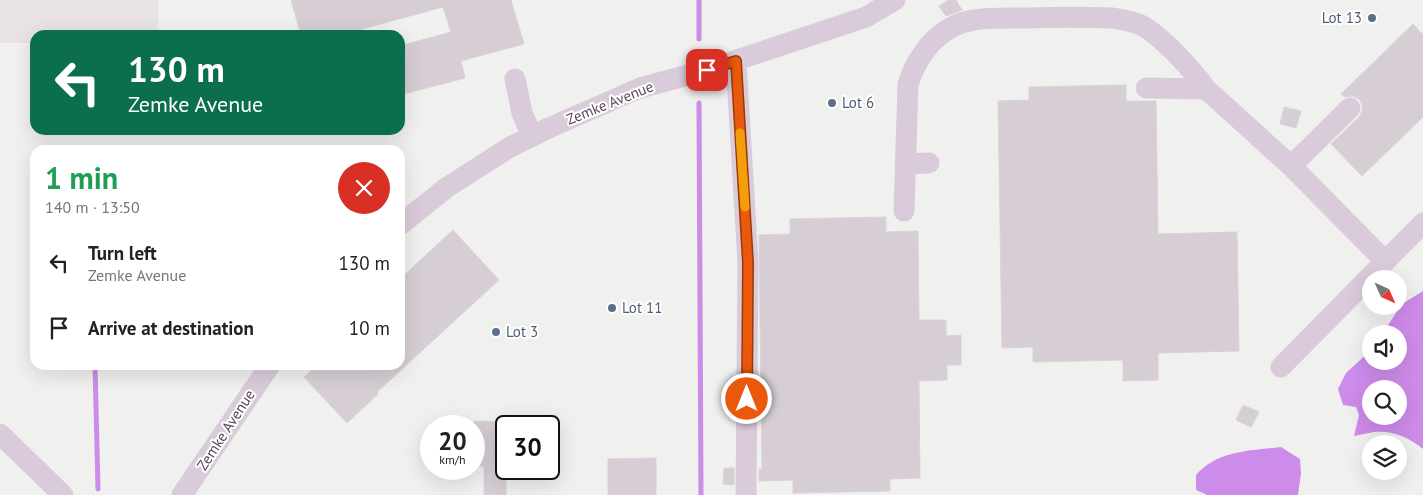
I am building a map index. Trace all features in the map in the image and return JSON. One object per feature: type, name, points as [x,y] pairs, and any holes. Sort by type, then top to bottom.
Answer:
[{"type":"street","name":"Zemke Avenue","points":[[405,221],[446,188],[510,147],[532,136],[640,88],[736,61],[866,17],[895,0]]},
{"type":"street","points":[[904,211],[908,84],[920,56],[932,42],[949,29],[975,19],[1060,9],[1128,21],[1142,26],[1155,35],[1195,73],[1206,89],[1291,166],[1385,261]]},
{"type":"street","points":[[736,61],[748,263],[746,495]]},
{"type":"street","points":[[515,79],[522,113],[532,136]]},
{"type":"street","points":[[1146,88],[1206,89]]},
{"type":"street","points":[[1291,166],[1350,108]]},
{"type":"street","points":[[905,164],[929,164]]},
{"type":"street","points":[[1281,367],[1423,223]]},
{"type":"street","name":"Zemke Avenue","points":[[182,495],[267,370]]},
{"type":"street","points":[[0,434],[63,495]]},
{"type":"shaded area","points":[[0,0],[158,0],[158,30],[30,30],[30,43],[0,43]]},
{"type":"shaded area","points":[[1423,291],[1423,449],[1407,438],[1407,435],[1374,432],[1354,436],[1359,415],[1356,407],[1343,405],[1338,389],[1346,373],[1362,358],[1362,370],[1407,370],[1407,325],[1388,325],[1395,315],[1408,315],[1408,300]]},
{"type":"shaded area","points":[[1281,447],[1300,459],[1301,473],[1298,495],[1207,495],[1196,490],[1196,475],[1214,461],[1235,453]]},
{"type":"building","points":[[291,0],[511,0],[524,44],[461,61],[465,78],[405,94],[405,45],[451,32],[443,7],[358,30],[300,30]]},
{"type":"building","points":[[949,0],[956,0],[962,10],[946,16],[939,6]]},
{"type":"building","points":[[1413,24],[1423,35],[1423,117],[1362,176],[1331,144],[1359,117],[1362,111],[1362,104],[1359,99],[1353,96],[1345,97],[1341,94]]},
{"type":"building","points":[[1126,85],[1126,101],[1156,101],[1158,234],[1237,232],[1239,351],[1158,353],[1158,380],[1123,381],[1123,360],[1033,362],[1033,347],[1002,348],[998,101],[1029,100],[1029,87]]},
{"type":"building","points":[[1284,107],[1301,111],[1296,128],[1280,124]]},
{"type":"building","points":[[886,217],[886,232],[918,231],[919,320],[946,320],[946,336],[961,335],[961,365],[947,365],[947,380],[919,381],[920,478],[890,479],[890,491],[793,493],[793,480],[759,481],[759,469],[762,469],[759,235],[790,234],[790,219]]},
{"type":"building","points":[[453,230],[499,280],[405,366],[405,274]]},
{"type":"building","points":[[312,370],[401,370],[347,423],[304,377]]},
{"type":"building","points":[[1243,405],[1259,412],[1251,427],[1236,420]]},
{"type":"building","points":[[485,421],[495,422],[495,480],[506,480],[506,495],[484,495]]},
{"type":"building","points":[[656,458],[656,495],[608,495],[608,459]]},
{"type":"building","points":[[724,468],[734,468],[734,485],[723,484]]},
{"type":"waterway","points":[[699,0],[699,39]]},
{"type":"waterway","points":[[699,103],[701,495]]},
{"type":"waterway","points":[[95,370],[98,489]]},
{"type":"slow traffic","points":[[740,133],[745,207]]},
{"type":"place","name":"Lot 13","points":[[1372,18]]},
{"type":"place","name":"Lot 6","points":[[832,103]]},
{"type":"place","name":"Lot 11","points":[[612,308]]},
{"type":"place","name":"Lot 3","points":[[496,332]]},
{"type":"route","points":[[707,70],[736,61],[748,263],[747,399]]}]
